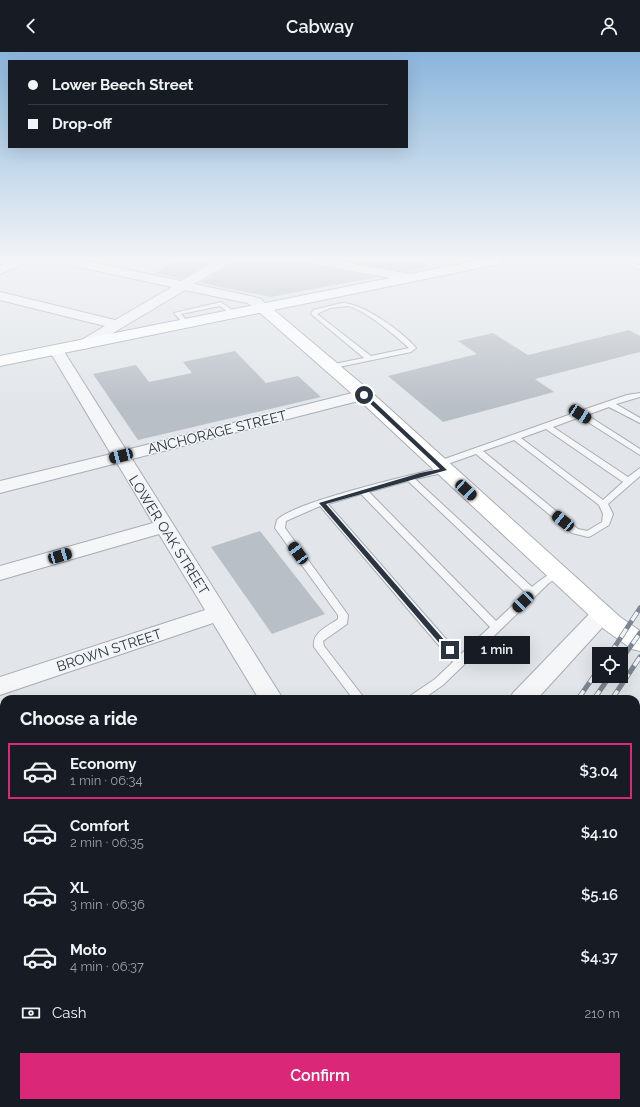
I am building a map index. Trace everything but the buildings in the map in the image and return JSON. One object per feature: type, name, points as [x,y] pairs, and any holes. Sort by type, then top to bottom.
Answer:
[{"type":"main road","points":[[0,361],[257,309]]},
{"type":"main road","points":[[264,309],[364,395],[612,624],[640,643]]},
{"type":"street","points":[[56,309],[118,324]]},
{"type":"street","points":[[83,344],[143,309]]},
{"type":"street","name":"LOWER OAK STREET","points":[[56,350],[269,695]]},
{"type":"street","name":"ANCHORAGE STREET","points":[[0,487],[364,395]]},
{"type":"street","points":[[0,573],[164,526]]},
{"type":"street","name":"BROWN STREET","points":[[0,686],[218,614]]},
{"type":"street","points":[[526,695],[602,614]]},
{"type":"lane","points":[[186,323],[177,313],[191,309]]},
{"type":"lane","points":[[231,309],[234,314]]},
{"type":"lane","points":[[321,309],[315,311],[314,314],[370,359]]},
{"type":"lane","points":[[332,367],[413,348],[359,309]]},
{"type":"lane","points":[[356,695],[319,647],[318,640],[322,635],[343,621],[343,615],[280,528],[282,520],[297,511],[442,467],[477,450],[630,397],[640,395]]},
{"type":"lane","points":[[610,404],[640,420]]},
{"type":"lane","points":[[580,414],[640,453]]},
{"type":"lane","points":[[547,426],[628,482]]},
{"type":"lane","points":[[477,450],[575,531],[588,534],[606,523],[608,514],[603,504],[515,437]]},
{"type":"lane","points":[[603,504],[640,471]]},
{"type":"lane","points":[[409,478],[532,593]]},
{"type":"lane","points":[[363,491],[496,627]]},
{"type":"lane","points":[[322,503],[460,662]]},
{"type":"lane","points":[[420,695],[439,682],[545,581],[558,574]]},
{"type":"railway","points":[[615,647],[640,608]]},
{"type":"railway","points":[[628,650],[640,633]]},
{"type":"railway","points":[[615,695],[640,657]]},
{"type":"railway","points":[[581,695],[592,679]]},
{"type":"railway","points":[[597,695],[605,683]]},
{"type":"route","points":[[364,395],[444,470],[422,474],[322,503],[450,650]]}]
